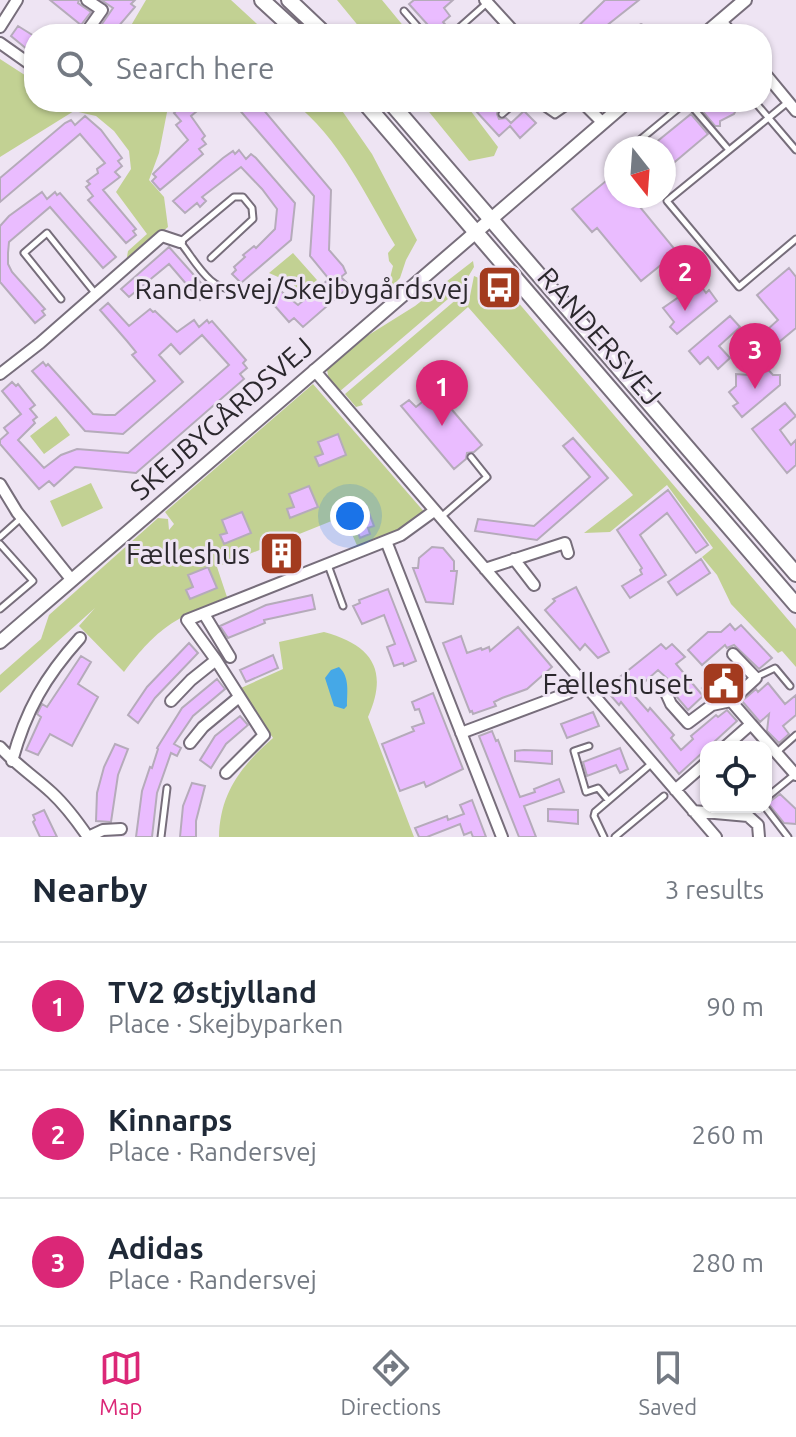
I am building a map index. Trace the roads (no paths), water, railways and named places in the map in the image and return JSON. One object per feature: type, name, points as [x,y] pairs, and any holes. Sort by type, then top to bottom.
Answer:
[{"type":"main road","points":[[262,0],[288,24]]},
{"type":"main road","points":[[289,0],[314,24]]},
{"type":"main road","name":"RANDERSVEJ","points":[[373,112],[796,605]]},
{"type":"main road","name":"RANDERSVEJ","points":[[399,112],[796,574]]},
{"type":"street","points":[[0,27],[17,0]]},
{"type":"street","points":[[87,0],[102,10],[92,24]]},
{"type":"street","points":[[717,24],[745,0]]},
{"type":"street","points":[[487,1],[504,24]]},
{"type":"street","points":[[0,43],[24,60]]},
{"type":"street","points":[[772,82],[792,107]]},
{"type":"street","points":[[592,112],[603,123]]},
{"type":"street","name":"SKEJBYGÅRDSVEJ","points":[[0,642],[616,112]]},
{"type":"street","points":[[0,374],[162,236],[180,242]]},
{"type":"street","points":[[314,370],[716,837]]},
{"type":"street","points":[[0,484],[22,518],[71,579]]},
{"type":"street","points":[[226,773],[264,735],[187,620],[386,541],[437,515]]},
{"type":"street","points":[[386,541],[502,837]]},
{"type":"street","points":[[485,569],[514,559],[567,548]]},
{"type":"street","points":[[514,559],[534,585]]},
{"type":"street","points":[[204,614],[230,657]]},
{"type":"street","points":[[12,761],[30,705],[54,666],[80,638]]},
{"type":"street","points":[[662,684],[671,704],[688,723],[712,705],[731,701],[756,678],[733,654]]},
{"type":"street","points":[[171,701],[216,660]]},
{"type":"street","points":[[461,733],[568,693],[580,681]]},
{"type":"street","points":[[190,743],[203,727],[239,697]]},
{"type":"street","points":[[731,701],[796,774]]},
{"type":"street","points":[[732,741],[751,724]]},
{"type":"street","points":[[0,747],[12,761],[51,791],[88,837],[103,830],[121,829]]},
{"type":"street","points":[[675,790],[700,768]]},
{"type":"street","points":[[693,811],[748,816],[756,821],[759,837]]},
{"type":"lane","points":[[463,24],[487,1]]},
{"type":"lane","points":[[404,11],[415,24]]},
{"type":"lane","points":[[792,107],[768,118],[667,201],[739,287],[796,239]]},
{"type":"lane","points":[[645,136],[675,112]]},
{"type":"lane","points":[[696,112],[729,150]]},
{"type":"lane","points":[[763,112],[796,150]]},
{"type":"lane","points":[[211,258],[253,219],[252,208],[243,197],[234,197],[180,242],[217,287],[227,291],[238,288]]},
{"type":"lane","points":[[61,299],[24,253],[47,233],[95,293]]},
{"type":"lane","points":[[437,515],[487,477],[471,457]]},
{"type":"lane","points":[[0,537],[22,518]]},
{"type":"lane","points":[[0,544],[33,581],[0,609]]},
{"type":"lane","points":[[327,564],[343,606]]},
{"type":"lane","points":[[756,678],[775,668],[790,686]]},
{"type":"lane","points":[[777,752],[796,735]]},
{"type":"lane","points":[[589,746],[574,751],[586,792],[598,788],[608,800]]},
{"type":"lane","points":[[604,837],[595,812],[652,763]]},
{"type":"lane","points":[[772,793],[796,774]]},
{"type":"lane","points":[[161,837],[167,788]]},
{"type":"lane","points":[[615,837],[664,796]]},
{"type":"lane","points":[[770,813],[788,837]]},
{"type":"water","points":[[339,667],[347,685],[347,706],[344,709],[334,706],[325,678],[331,670]]},
{"type":"place","name":"Randersvej/Skejbygårdsvej","points":[[500,288]]},
{"type":"place","name":"Kinnarps","points":[[685,311]]},
{"type":"place","name":"Adidas","points":[[755,389]]},
{"type":"place","name":"TV2 Østjylland","points":[[442,426]]},
{"type":"place","name":"Fælleshus","points":[[281,553]]},
{"type":"place","name":"Fælleshuset","points":[[724,683]]}]
